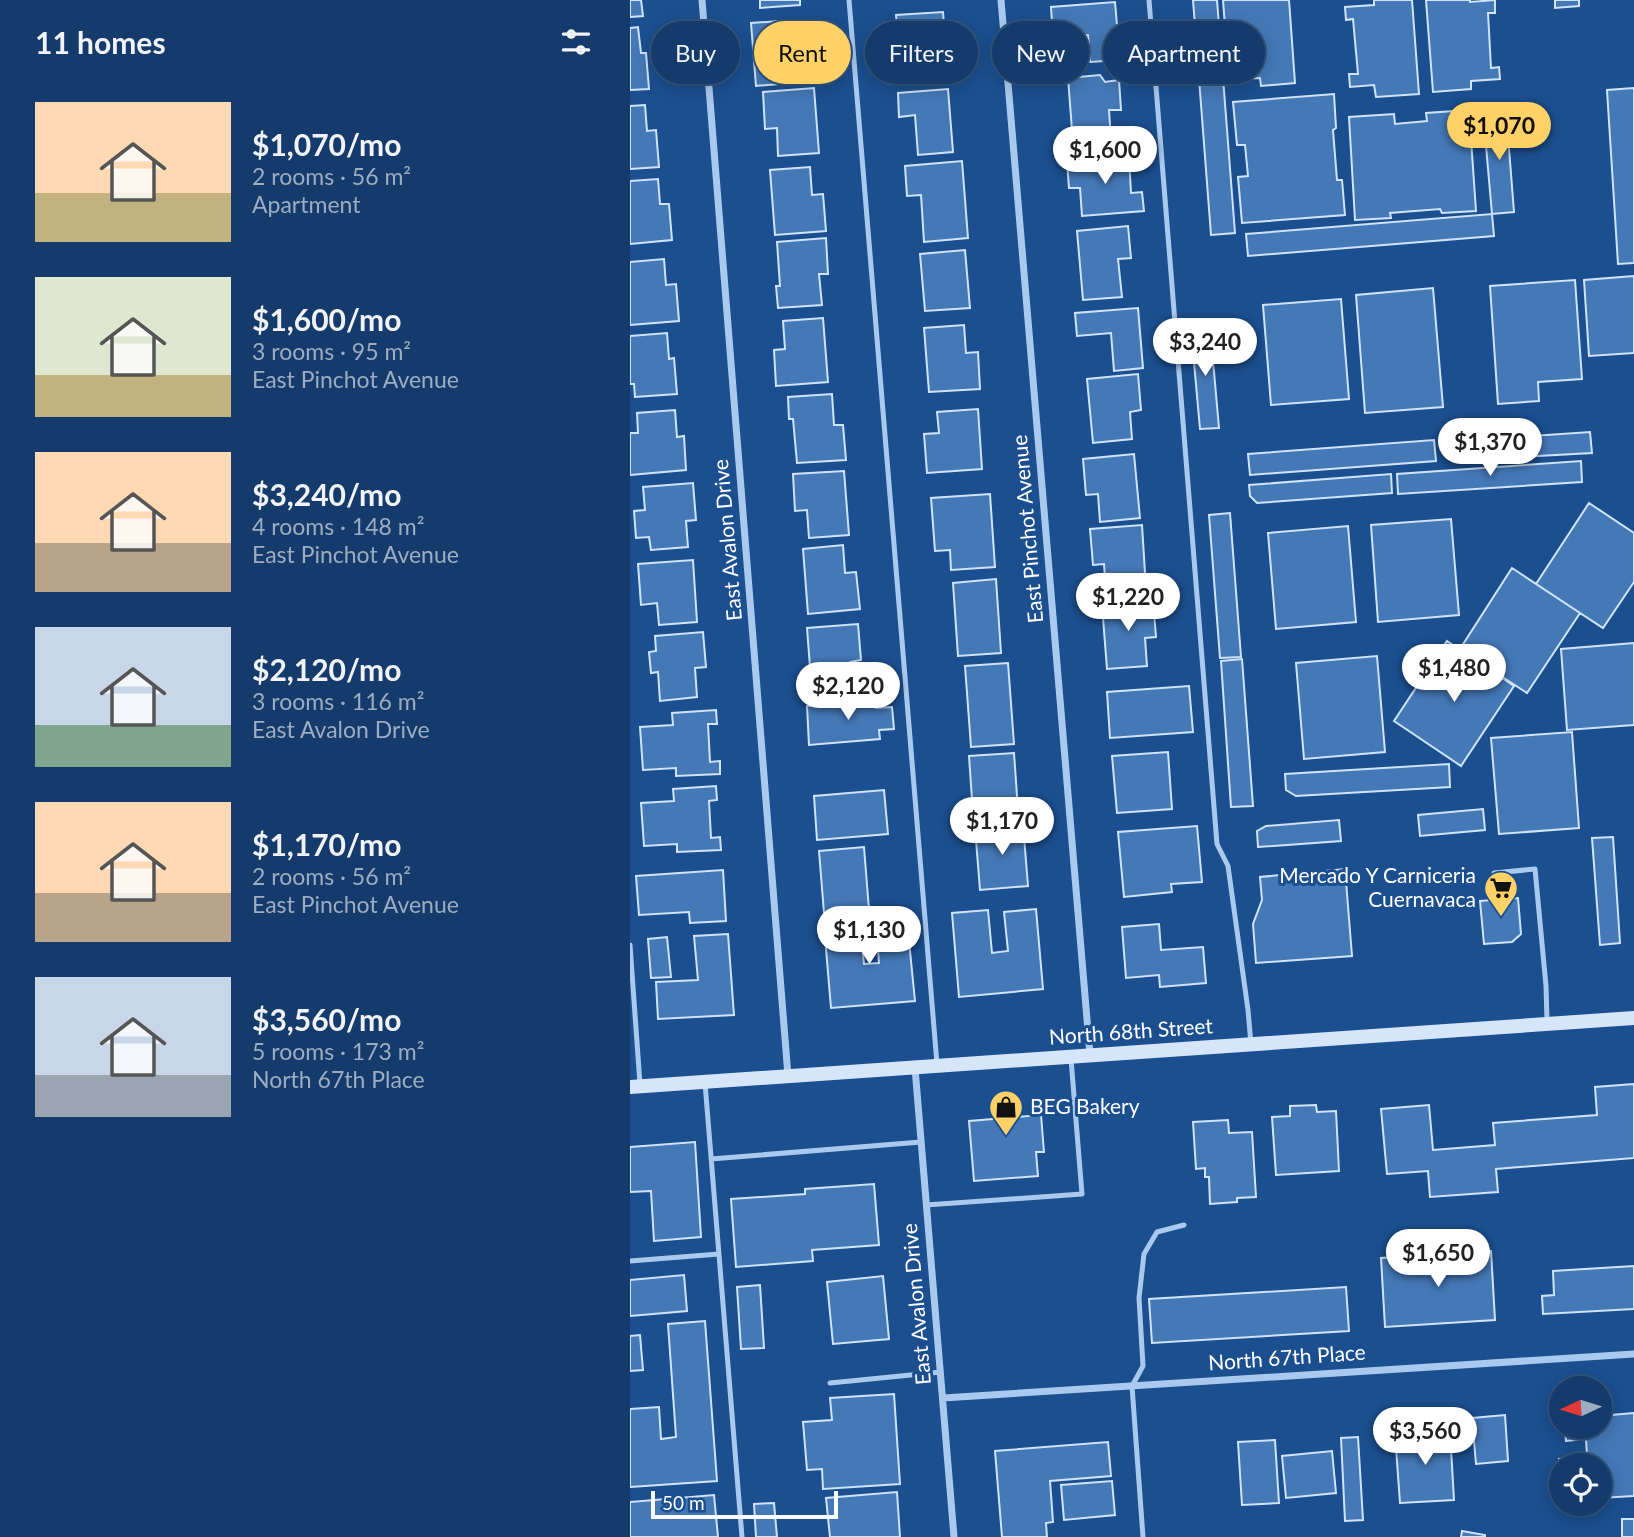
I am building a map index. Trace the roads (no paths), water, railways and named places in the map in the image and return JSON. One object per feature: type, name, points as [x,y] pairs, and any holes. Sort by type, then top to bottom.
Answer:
[{"type":"main road","name":"North 68th Street","points":[[635,1087],[1634,1018]]},
{"type":"street","name":"East Avalon Drive","points":[[702,0],[788,1077]]},
{"type":"street","name":"East Pinchot Avenue","points":[[1001,0],[1090,1056]]},
{"type":"street","name":"East Avalon Drive","points":[[915,1068],[954,1537]]},
{"type":"street","name":"North 67th Place","points":[[943,1398],[1634,1354]]},
{"type":"lane","points":[[849,0],[938,1066]]},
{"type":"lane","points":[[1149,0],[1217,844],[1228,866],[1251,1045]]},
{"type":"lane","points":[[1494,873],[1535,869],[1547,1024]]},
{"type":"lane","points":[[630,945],[635,1087]]},
{"type":"lane","points":[[926,1205],[1082,1195],[1071,1057]]},
{"type":"lane","points":[[705,1083],[742,1537]]},
{"type":"lane","points":[[711,1159],[921,1142]]},
{"type":"lane","points":[[1143,1537],[1132,1386],[1143,1366],[1139,1298],[1144,1254],[1157,1232],[1184,1225]]},
{"type":"lane","points":[[630,1261],[719,1254]]},
{"type":"lane","points":[[830,1383],[941,1372]]},
{"type":"place","name":"Mercado Y Carniceria Cuernavaca","points":[[1501,918]]},
{"type":"place","name":"BEG Bakery","points":[[1006,1137]]}]
